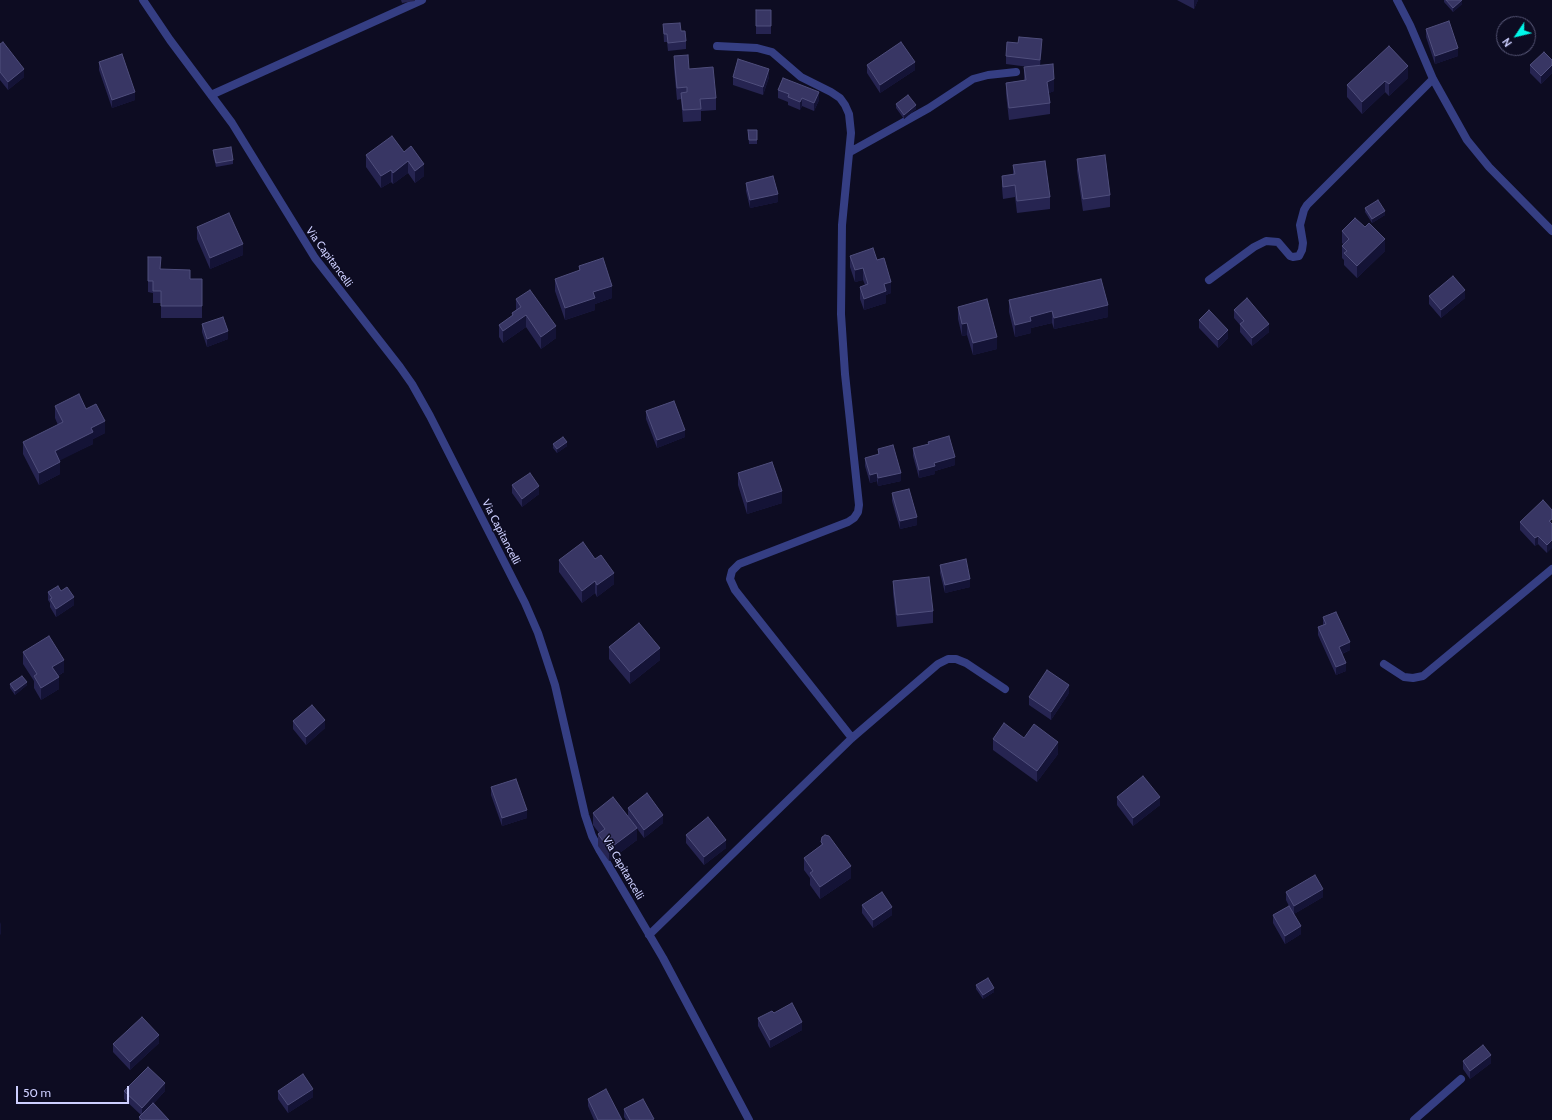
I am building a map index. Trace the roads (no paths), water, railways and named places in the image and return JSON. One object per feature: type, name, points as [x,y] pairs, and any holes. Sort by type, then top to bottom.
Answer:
[{"type":"street","name":"Via Capitancelli","points":[[143,0],[170,40],[236,130],[315,258],[400,367],[430,416],[535,625],[555,685],[585,815],[590,830],[600,851],[649,934],[749,1120]]},
{"type":"street","points":[[211,94],[422,0]]},
{"type":"street","points":[[1397,0],[1433,79],[1471,146],[1489,167],[1552,231]]},
{"type":"street","points":[[717,46],[769,50],[801,77],[835,94],[843,101],[849,114],[851,134],[842,225],[841,314],[859,505],[858,512],[854,518],[848,522],[737,566],[732,571],[730,579],[735,590],[852,738]]},
{"type":"street","points":[[850,152],[929,108],[973,79],[988,75],[1016,72]]},
{"type":"street","points":[[1209,280],[1254,247],[1266,241],[1270,240],[1278,242],[1290,256],[1299,256],[1303,243],[1300,225],[1307,205],[1433,79]]},
{"type":"street","points":[[1384,664],[1404,677],[1413,678],[1423,676],[1552,569]]},
{"type":"street","points":[[649,934],[852,738],[938,664],[948,659],[956,659],[966,663],[1005,689]]},
{"type":"street","points":[[1414,1120],[1461,1079]]}]
